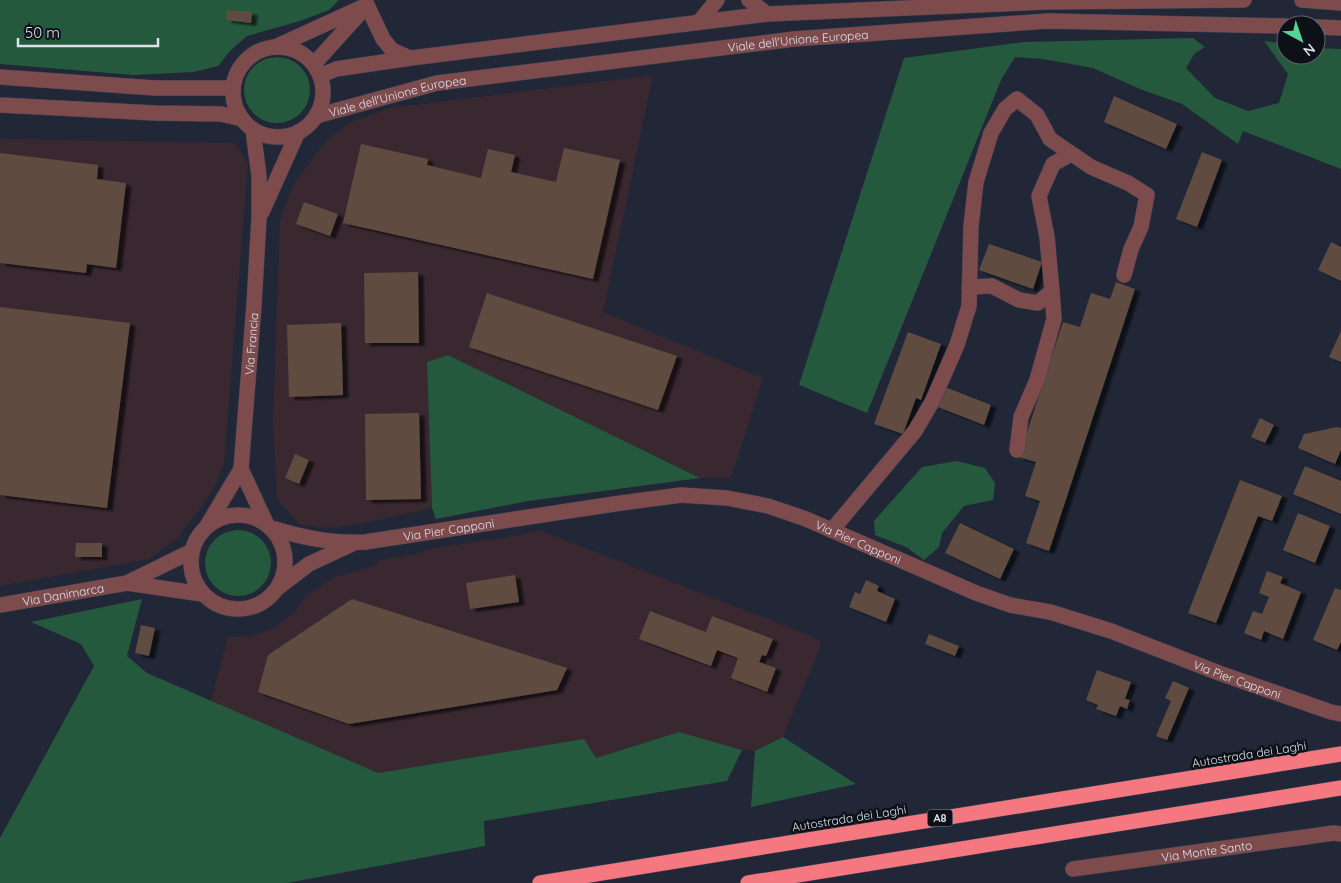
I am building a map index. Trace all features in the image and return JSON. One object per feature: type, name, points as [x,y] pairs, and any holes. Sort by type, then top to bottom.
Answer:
[{"type":"highway","name":"Autostrada dei Laghi","points":[[540,883],[1341,754]]},
{"type":"highway","points":[[748,883],[1341,788]]},
{"type":"street","points":[[698,22],[717,0]]},
{"type":"street","points":[[749,0],[767,14]]},
{"type":"street","name":"Viale dell'Unione Europea","points":[[298,132],[308,126],[316,116],[322,103],[323,90],[317,70],[767,14],[1047,2],[1244,0]]},
{"type":"street","points":[[1302,0],[1341,3]]},
{"type":"street","points":[[298,132],[283,137],[268,136],[253,130],[242,120],[234,104],[233,88],[237,73],[246,60],[259,51],[274,47],[369,3]]},
{"type":"street","points":[[369,3],[383,39],[392,50],[411,58]]},
{"type":"street","points":[[274,47],[289,48],[303,54],[317,70],[369,3]]},
{"type":"street","name":"Viale dell'Unione Europea","points":[[316,116],[437,83],[794,39],[1048,21],[1276,26]]},
{"type":"street","points":[[1326,27],[1341,28]]},
{"type":"street","points":[[0,77],[155,88],[233,88]]},
{"type":"street","points":[[832,530],[910,438],[932,402],[957,345],[969,306],[971,226],[976,182],[991,133],[1005,109],[1017,99],[1037,115],[1050,139],[1091,167],[1128,183],[1146,195],[1141,227],[1131,249],[1124,275]]},
{"type":"street","points":[[0,105],[155,113],[221,114],[242,120]]},
{"type":"street","name":"Via Francia","points":[[207,526],[241,469],[259,218],[259,176],[253,130]]},
{"type":"street","name":"Via Francia","points":[[259,218],[298,132]]},
{"type":"street","points":[[1017,450],[1020,417],[1037,380],[1054,319],[1047,237],[1039,196],[1053,164],[1071,154]]},
{"type":"street","points":[[969,287],[992,286],[1019,300],[1038,303],[1052,291]]},
{"type":"street","name":"Via Francia","points":[[241,469],[270,526]]},
{"type":"street","name":"Via Pier Capponi","points":[[207,526],[216,520],[233,515],[250,516],[294,535],[317,540],[355,543],[681,495],[726,498],[768,506],[806,519],[976,593],[1010,605],[1050,612],[1111,631],[1219,673],[1341,714]]},
{"type":"street","points":[[202,594],[194,581],[191,566],[192,551],[198,538],[207,526]]},
{"type":"street","points":[[270,526],[282,544],[286,559],[285,574],[278,588]]},
{"type":"street","name":"Via Pier Capponi","points":[[202,594],[213,603],[226,609],[241,610],[256,606],[268,599],[278,588],[309,564],[355,543]]},
{"type":"street","name":"Via Danimarca","points":[[127,584],[192,551]]},
{"type":"street","name":"Via Danimarca","points":[[0,605],[127,584],[202,594]]},
{"type":"street","name":"Via Monte Santo","points":[[1073,869],[1334,833],[1341,834]]},
{"type":"shaded area","points":[[653,75],[603,312],[763,378],[731,478],[700,478],[448,355],[427,362],[432,508],[359,524],[328,528],[299,524],[277,499],[273,421],[280,219],[295,182],[324,144],[348,123],[390,108]]},
{"type":"shaded area","points":[[0,139],[235,143],[248,163],[224,463],[215,487],[178,537],[149,559],[0,586]]},
{"type":"shaded area","points":[[539,530],[806,634],[822,642],[783,737],[755,751],[732,747],[679,732],[596,758],[584,740],[378,773],[211,701],[228,637],[253,636],[273,628],[295,612],[306,596],[334,577],[374,566],[380,560],[417,554],[429,549],[508,537]]},
{"type":"green space","points":[[0,0],[339,0],[329,10],[300,21],[247,36],[230,51],[218,66],[194,72],[133,75],[0,64]]},
{"type":"green space","points":[[1193,38],[1205,47],[1194,54],[1186,68],[1215,98],[1248,111],[1279,103],[1288,74],[1281,65],[1326,65],[1326,48],[1341,49],[1341,169],[1243,131],[1238,144],[1182,104],[1140,89],[1093,68],[1043,59],[1015,57],[1001,80],[867,413],[799,385],[904,58],[1024,42]]},
{"type":"green space","points":[[1264,41],[1276,43],[1276,58]]},
{"type":"green space","points":[[277,57],[290,60],[300,67],[307,77],[310,90],[307,103],[300,113],[290,120],[277,123],[264,120],[254,113],[247,103],[244,90],[247,77],[254,67],[264,60]]},
{"type":"green space","points":[[448,355],[700,478],[528,501],[436,519],[432,508],[427,362]]},
{"type":"green space","points":[[957,461],[985,468],[995,483],[993,500],[964,506],[942,533],[939,547],[924,560],[906,547],[875,535],[874,521],[922,467]]},
{"type":"green space","points":[[231,530],[245,530],[257,535],[266,544],[271,556],[269,576],[262,587],[245,596],[231,596],[219,591],[210,582],[205,570],[205,556],[210,544],[219,535]]},
{"type":"green space","points":[[142,599],[127,656],[147,673],[378,773],[584,739],[596,758],[679,732],[742,750],[727,781],[484,821],[485,846],[287,883],[0,883],[0,838],[94,666],[81,644],[31,622]]},
{"type":"green space","points":[[783,737],[856,784],[751,807],[755,751]]},
{"type":"building","points":[[227,10],[252,12],[251,23],[226,20]]},
{"type":"building","points":[[1114,96],[1177,124],[1166,149],[1104,122]]},
{"type":"building","points":[[361,144],[428,159],[427,165],[481,178],[488,149],[515,155],[511,172],[556,182],[564,148],[620,160],[593,279],[343,223]]},
{"type":"building","points":[[1202,152],[1222,160],[1197,227],[1176,219]]},
{"type":"building","points":[[0,153],[98,165],[97,179],[126,183],[116,268],[87,264],[86,273],[0,263]]},
{"type":"building","points":[[304,202],[338,214],[330,236],[296,224]]},
{"type":"building","points":[[1331,242],[1341,247],[1341,281],[1318,270]]},
{"type":"building","points":[[989,244],[1042,262],[1033,289],[979,270]]},
{"type":"building","points":[[418,272],[419,343],[365,343],[364,273]]},
{"type":"building","points":[[1116,282],[1135,289],[1049,551],[1026,543],[1040,501],[1025,496],[1036,462],[1019,457],[1063,322],[1080,327],[1091,293],[1110,299]]},
{"type":"building","points":[[487,293],[677,356],[658,410],[469,347]]},
{"type":"building","points":[[0,307],[130,323],[107,508],[0,495]]},
{"type":"building","points":[[341,323],[343,395],[289,397],[287,325]]},
{"type":"building","points":[[1341,331],[1341,362],[1329,357]]},
{"type":"building","points":[[908,332],[941,344],[921,400],[916,398],[903,434],[874,424]]},
{"type":"building","points":[[945,387],[991,405],[984,425],[938,407]]},
{"type":"building","points":[[419,413],[421,499],[366,500],[365,414]]},
{"type":"building","points":[[1260,418],[1274,425],[1265,443],[1251,437]]},
{"type":"building","points":[[1337,427],[1341,428],[1341,450],[1335,464],[1298,448],[1304,434]]},
{"type":"building","points":[[295,454],[309,460],[299,484],[285,478]]},
{"type":"building","points":[[1305,466],[1341,481],[1341,514],[1293,494]]},
{"type":"building","points":[[1240,480],[1282,496],[1272,521],[1258,516],[1216,623],[1188,613]]},
{"type":"building","points":[[1298,513],[1330,526],[1315,563],[1283,550]]},
{"type":"building","points":[[960,523],[1014,549],[1000,579],[945,553]]},
{"type":"building","points":[[76,543],[102,543],[102,557],[75,557]]},
{"type":"building","points":[[1267,571],[1283,577],[1280,583],[1301,592],[1283,639],[1264,631],[1261,640],[1244,633],[1253,611],[1262,614],[1269,597],[1259,593]]},
{"type":"building","points":[[515,575],[519,602],[470,609],[466,583]]},
{"type":"building","points":[[866,580],[879,586],[877,591],[895,599],[886,622],[849,607],[855,592],[860,594]]},
{"type":"building","points":[[1335,588],[1341,590],[1341,642],[1337,650],[1313,640]]},
{"type":"building","points":[[352,599],[567,668],[557,690],[349,724],[258,692],[268,655]]},
{"type":"building","points":[[650,611],[706,632],[712,616],[773,639],[766,656],[762,655],[759,662],[776,668],[767,692],[731,678],[738,658],[717,650],[711,666],[639,639]]},
{"type":"building","points":[[141,625],[155,628],[149,656],[135,653]]},
{"type":"building","points":[[929,634],[959,646],[955,656],[925,644]]},
{"type":"building","points":[[1097,670],[1131,682],[1125,699],[1130,700],[1127,709],[1120,706],[1116,716],[1096,709],[1098,705],[1086,700]]},
{"type":"building","points":[[1173,681],[1189,688],[1167,740],[1156,736],[1171,701],[1165,698]]}]
